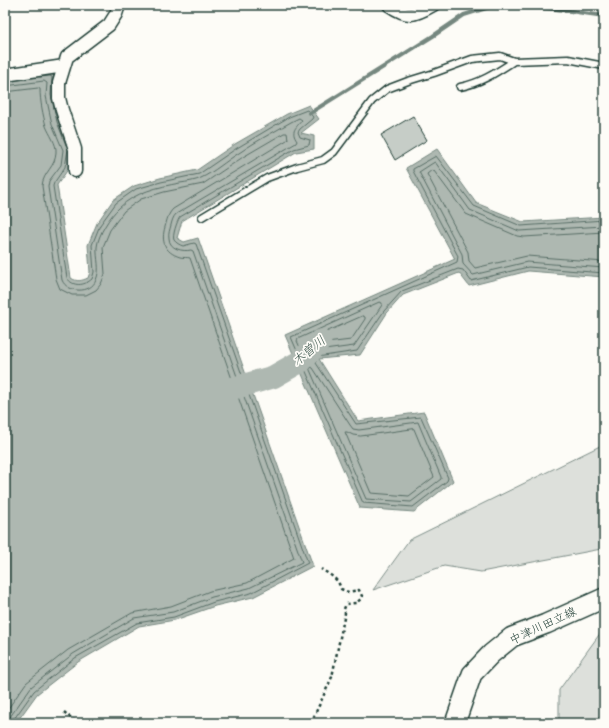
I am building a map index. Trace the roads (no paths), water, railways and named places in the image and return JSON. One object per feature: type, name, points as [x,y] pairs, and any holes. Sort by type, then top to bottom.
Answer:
[{"type":"main road","name":"中津川田立線","points":[[455,723],[472,674],[491,654],[512,637],[546,624],[604,598]]},
{"type":"street","points":[[75,171],[75,150],[59,98],[59,83],[67,57],[108,25],[116,14],[119,5]]},
{"type":"street","points":[[389,5],[401,14],[418,14],[433,5]]},
{"type":"street","points":[[5,75],[64,66]]},
{"type":"lane","points":[[202,217],[267,178],[296,167],[323,160],[334,152],[372,100],[387,89],[408,81],[472,59],[500,56],[514,61],[568,60],[604,66]]},
{"type":"lane","points":[[460,87],[473,84],[487,78],[514,61]]},
{"type":"water","points":[[56,71],[72,148],[69,168],[57,185],[71,278],[77,281],[88,278],[90,272],[88,245],[97,223],[113,200],[134,186],[160,178],[197,170],[235,144],[287,114],[309,105],[319,119],[301,133],[314,136],[314,149],[296,152],[182,221],[177,238],[184,242],[198,238],[313,566],[253,597],[215,606],[175,620],[139,626],[78,662],[37,694],[16,723],[5,723],[5,77]]},
{"type":"water","points":[[437,149],[476,203],[523,222],[604,217],[604,277],[528,271],[469,286],[459,273],[403,295],[387,313],[360,355],[319,359],[358,421],[424,412],[453,481],[414,512],[360,508],[285,335],[455,259],[406,168]]},
{"type":"waterway","points":[[310,113],[464,15],[496,5]]},
{"type":"waterway","points":[[498,5],[556,9],[604,16]]},
{"type":"waterway","name":"木曽川","points":[[220,392],[273,377],[301,361],[320,341]]}]
